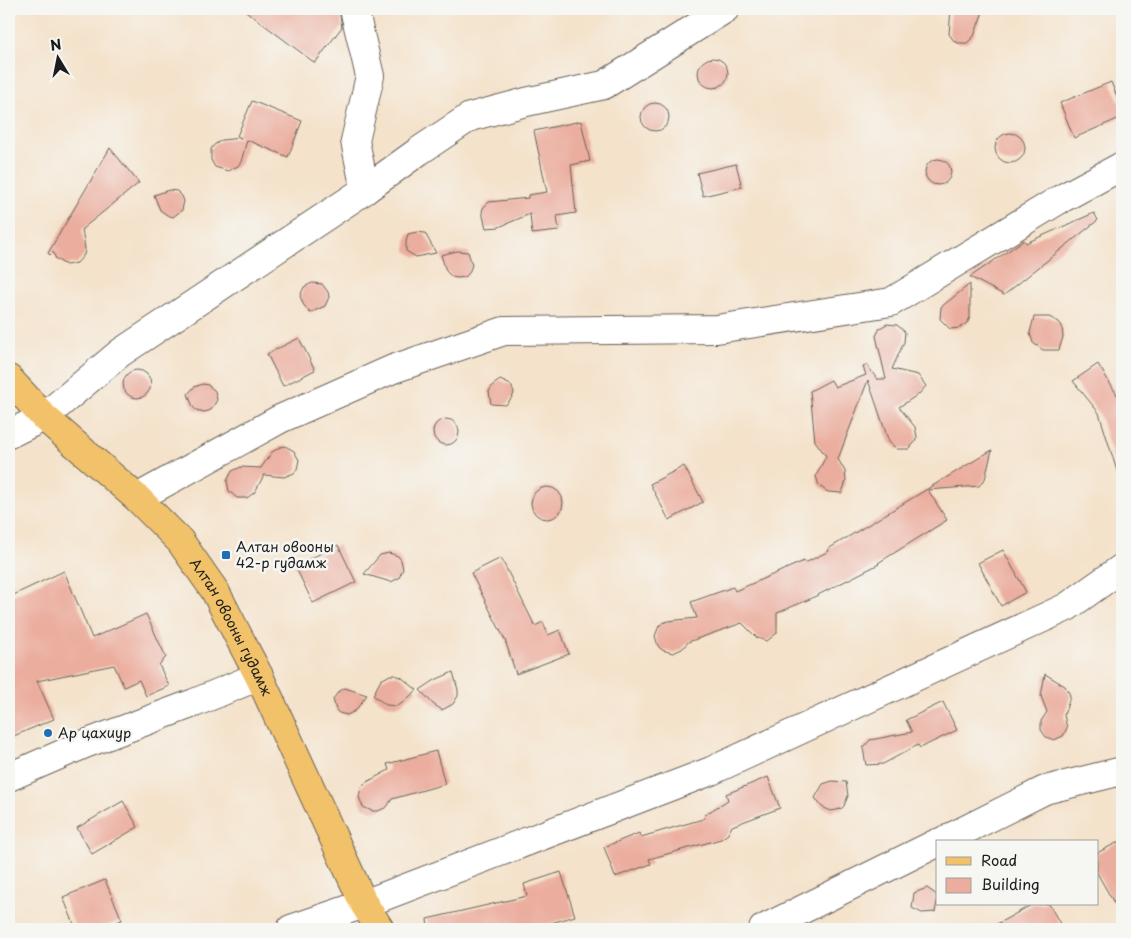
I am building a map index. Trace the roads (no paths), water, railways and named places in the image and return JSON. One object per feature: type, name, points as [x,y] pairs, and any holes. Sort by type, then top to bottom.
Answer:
[{"type":"main road","name":"Алтан овооны гудамж","points":[[9,379],[44,417],[138,498],[180,541],[215,591],[259,676],[364,904],[380,929]]},
{"type":"street","points":[[354,9],[370,76],[355,141],[365,190]]},
{"type":"street","points":[[9,434],[44,417],[120,353],[365,190],[470,117],[526,102],[604,85],[725,9]]},
{"type":"street","points":[[138,498],[280,418],[393,370],[504,331],[717,328],[891,302],[1057,201],[1122,166]]},
{"type":"street","points":[[292,929],[364,904],[711,771],[1067,606],[1122,568]]},
{"type":"street","points":[[9,777],[85,744],[259,676]]},
{"type":"street","points":[[945,840],[1045,790],[1122,771]]},
{"type":"street","points":[[763,929],[936,844]]},
{"type":"place","name":"Алтан овооны 42-р гудамж","points":[[226,555]]},
{"type":"place","name":"Ар цахиур","points":[[48,733]]}]
